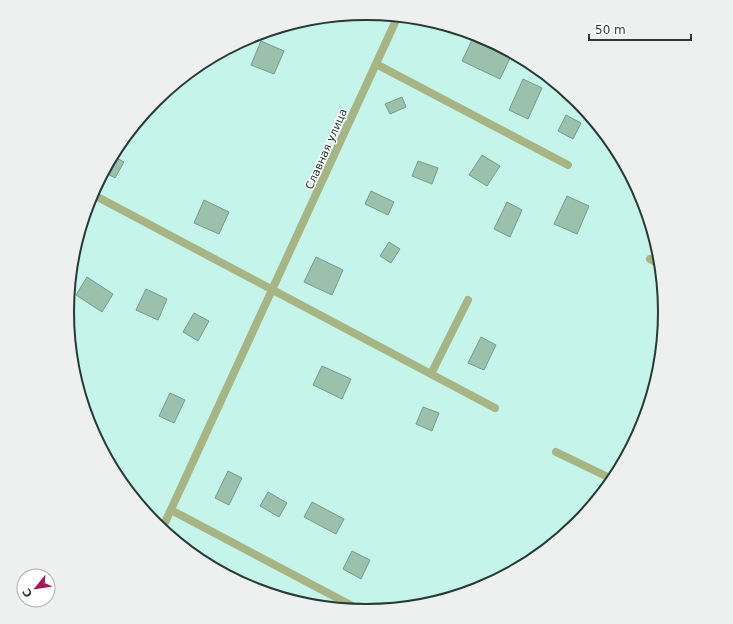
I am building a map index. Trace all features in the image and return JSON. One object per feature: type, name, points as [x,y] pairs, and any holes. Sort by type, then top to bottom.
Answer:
[{"type":"lane","name":"Славная улица","points":[[165,523],[395,21]]},
{"type":"lane","points":[[376,64],[568,165]]},
{"type":"lane","points":[[98,197],[495,408]]},
{"type":"lane","points":[[650,260],[654,262]]},
{"type":"lane","points":[[431,374],[468,300]]},
{"type":"lane","points":[[556,452],[607,477]]},
{"type":"lane","points":[[171,510],[347,603]]},
{"type":"building","points":[[472,40],[510,58],[500,79],[462,61]]},
{"type":"building","points":[[261,41],[284,51],[274,74],[251,65]]},
{"type":"building","points":[[523,79],[542,88],[528,119],[509,110]]},
{"type":"building","points":[[402,97],[406,107],[390,114],[385,104]]},
{"type":"building","points":[[566,115],[581,123],[573,139],[558,131]]},
{"type":"building","points":[[482,155],[500,166],[487,186],[469,175]]},
{"type":"building","points":[[118,159],[124,162],[115,178],[109,175]]},
{"type":"building","points":[[418,161],[438,168],[432,184],[412,176]]},
{"type":"building","points":[[371,191],[394,202],[388,215],[365,204]]},
{"type":"building","points":[[567,196],[589,206],[577,234],[554,224]]},
{"type":"building","points":[[204,200],[229,212],[219,234],[194,223]]},
{"type":"building","points":[[507,202],[522,210],[510,237],[494,229]]},
{"type":"building","points":[[389,242],[400,249],[391,263],[380,256]]},
{"type":"building","points":[[316,257],[343,270],[332,295],[304,282]]},
{"type":"building","points":[[87,277],[113,294],[102,312],[76,295]]},
{"type":"building","points":[[146,289],[167,299],[158,320],[136,310]]},
{"type":"building","points":[[194,313],[209,321],[198,341],[183,332]]},
{"type":"building","points":[[481,337],[496,345],[484,370],[468,363]]},
{"type":"building","points":[[322,366],[351,379],[342,399],[313,385]]},
{"type":"building","points":[[170,393],[185,400],[174,423],[159,416]]},
{"type":"building","points":[[423,407],[439,413],[432,431],[416,424]]},
{"type":"building","points":[[228,471],[242,478],[229,505],[215,498]]},
{"type":"building","points":[[268,492],[287,503],[279,517],[260,506]]},
{"type":"building","points":[[312,502],[344,519],[336,534],[304,517]]},
{"type":"building","points":[[352,551],[370,560],[361,579],[343,569]]}]
